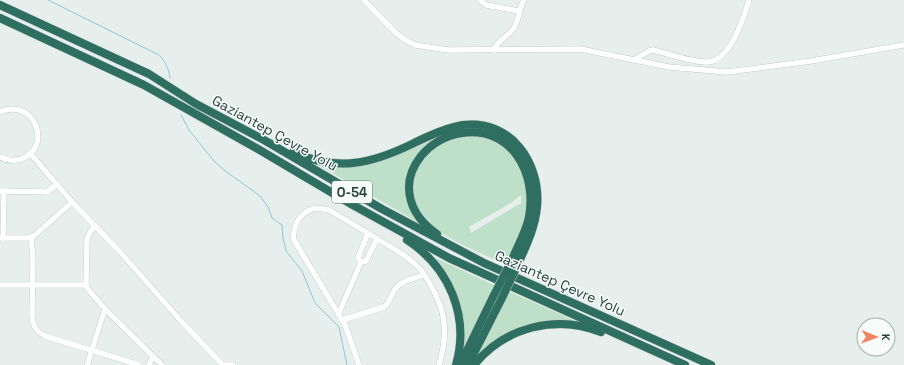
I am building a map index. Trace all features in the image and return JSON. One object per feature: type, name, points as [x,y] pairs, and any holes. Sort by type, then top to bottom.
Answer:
[{"type":"highway","name":"Gaziantep Çevre Yolu","points":[[0,5],[149,74],[196,104],[264,140],[382,209],[484,263],[711,365]]},
{"type":"highway","name":"Gaziantep Çevre Yolu","points":[[0,18],[144,85],[258,149],[379,220],[473,269],[685,365]]},
{"type":"highway","points":[[264,140],[279,144],[310,159],[328,163],[345,164],[364,162],[383,157],[433,134],[455,127],[471,125],[482,126],[502,132],[514,142],[526,156],[531,166],[536,187],[537,208],[533,227],[498,296],[468,365]]},
{"type":"highway","points":[[484,263],[428,227],[415,212],[409,194],[409,184],[413,169],[423,154],[436,142],[459,133],[479,132],[500,139],[516,154],[526,171],[530,189],[530,208],[525,230],[514,263]]},
{"type":"highway","points":[[379,220],[432,260],[451,289],[457,305],[460,322],[460,348],[456,365]]},
{"type":"highway","points":[[460,365],[498,296]]},
{"type":"highway","points":[[474,365],[495,345],[505,338],[540,325],[556,323],[580,326],[593,329],[614,338],[635,342]]},
{"type":"street","points":[[364,0],[396,33],[415,45],[448,50],[580,49],[669,67],[727,72],[811,61],[904,45]]},
{"type":"street","points":[[480,0],[486,5],[519,11]]},
{"type":"street","points":[[494,50],[499,41],[512,30],[524,0]]},
{"type":"street","points":[[634,60],[653,50],[708,62],[720,57],[730,45],[740,28],[749,0]]},
{"type":"street","points":[[0,112],[9,109],[17,109],[25,112],[36,124],[38,131],[38,139],[35,147],[24,158],[9,160],[0,157]]},
{"type":"street","points":[[30,153],[72,202],[121,252],[181,321],[220,362],[223,364],[233,365]]},
{"type":"street","points":[[57,184],[47,192],[2,191],[2,238],[31,237],[37,234],[72,202]]},
{"type":"street","points":[[359,365],[349,332],[294,240],[294,229],[305,213],[310,209],[316,208],[329,210],[409,259],[424,275],[434,290],[442,313],[445,328],[445,341],[439,365]]},
{"type":"street","points":[[95,226],[87,239],[86,285],[90,292],[105,309],[162,365]]},
{"type":"street","points":[[361,262],[358,258],[368,233]]},
{"type":"street","points":[[31,237],[33,259],[32,320],[36,330],[45,336],[139,365]]},
{"type":"street","points":[[339,314],[361,262],[366,261],[377,239]]},
{"type":"street","points":[[342,320],[384,307],[388,303],[398,285],[404,281],[424,275]]},
{"type":"street","points":[[0,285],[86,285]]},
{"type":"street","points":[[87,365],[105,309]]},
{"type":"street","points":[[149,365],[152,356]]},
{"type":"green space","points":[[438,134],[438,137],[440,138],[407,180],[421,224],[313,162],[346,167]]},
{"type":"green space","points":[[481,135],[499,142],[513,156],[523,172],[528,199],[524,225],[506,265],[464,246],[443,234],[426,220],[418,209],[414,197],[413,186],[415,175],[427,155],[437,147],[456,137]],"holes":[[[521,195],[521,203],[471,233],[469,227],[511,203]]]},
{"type":"green space","points":[[431,256],[496,286],[461,359],[463,320]]},
{"type":"green space","points":[[508,291],[578,322],[562,320],[532,325],[473,363]]},
{"type":"waterway","points":[[48,0],[159,55],[169,71],[170,78]]},
{"type":"waterway","points":[[181,115],[189,130],[214,161],[260,196],[268,207],[272,218],[282,225],[286,251],[302,271],[315,303],[339,327],[347,365]]}]
